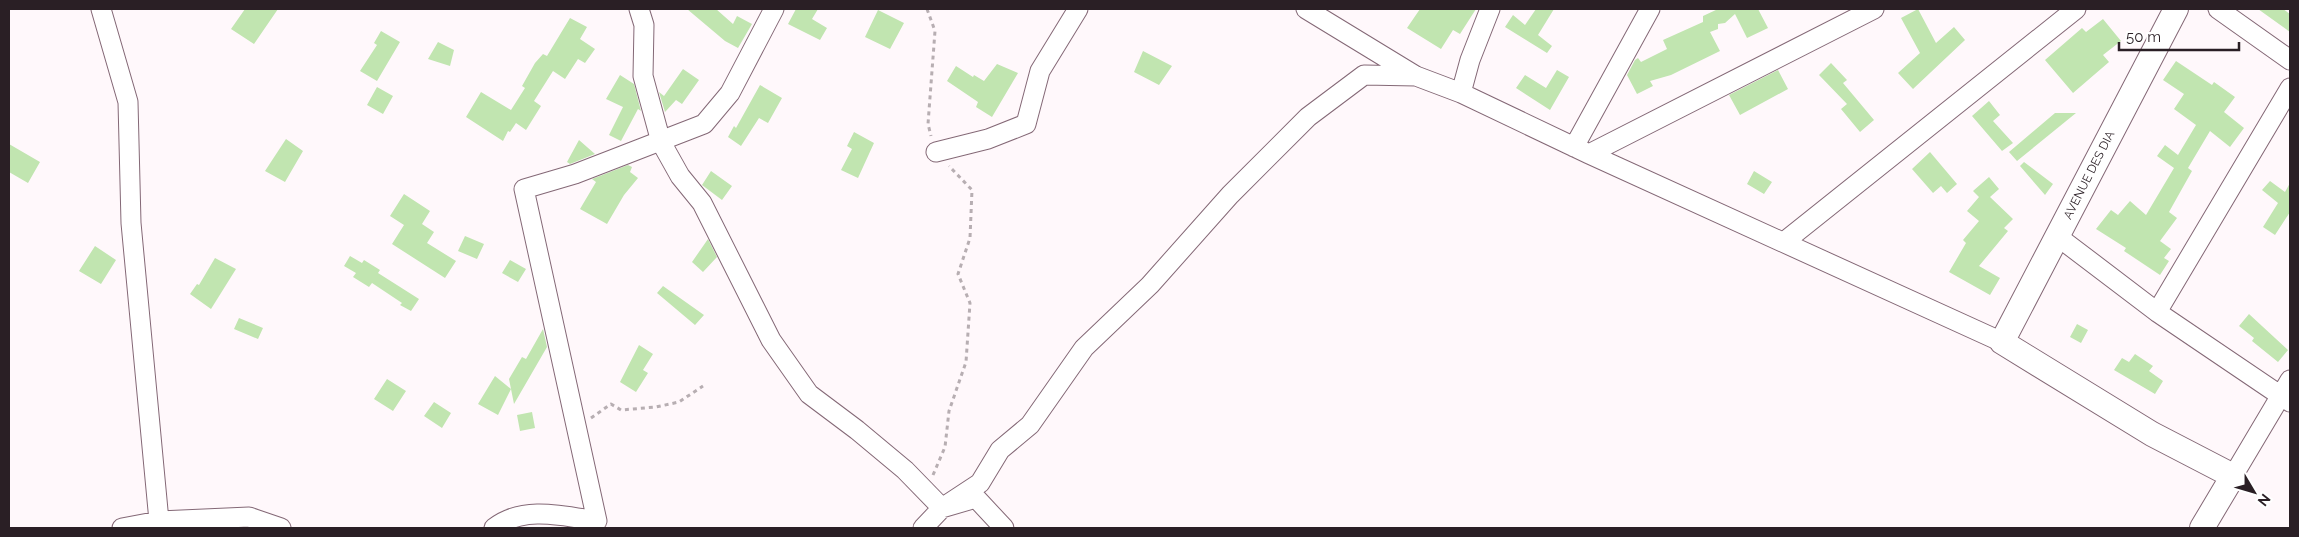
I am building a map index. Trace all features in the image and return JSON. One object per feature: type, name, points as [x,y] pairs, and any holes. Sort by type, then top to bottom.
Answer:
[{"type":"street","points":[[102,9],[128,102],[131,223],[159,521]]},
{"type":"street","points":[[639,9],[644,25],[643,76],[660,142],[680,176],[702,203],[771,340],[809,394],[858,430],[905,470],[942,508]]},
{"type":"street","points":[[494,528],[502,522],[542,512],[597,521],[524,190],[575,174],[704,124],[730,93],[774,9]]},
{"type":"street","points":[[936,152],[988,139],[1026,124],[1040,71],[1078,9]]},
{"type":"street","points":[[1461,93],[1470,60],[1490,9]]},
{"type":"street","points":[[1581,150],[1650,9]]},
{"type":"street","points":[[1581,150],[1874,9]]},
{"type":"street","points":[[1784,242],[2076,9]]},
{"type":"street","name":"AVENUE DES DIA","points":[[2002,342],[2176,9]]},
{"type":"street","points":[[2218,9],[2290,60]]},
{"type":"street","points":[[1317,12],[1416,76],[1461,93],[1581,150],[2002,342],[2152,434],[2233,476]]},
{"type":"street","points":[[923,528],[942,508],[980,483],[1000,450],[1030,426],[1084,348],[1150,285],[1230,195],[1308,117],[1364,76],[1416,76]]},
{"type":"street","points":[[2157,312],[2290,88]]},
{"type":"street","points":[[2057,236],[2157,312],[2287,393],[2202,528]]},
{"type":"street","points":[[942,508],[976,498],[1004,528]]},
{"type":"street","points":[[122,528],[159,521],[249,518],[281,528]]},
{"type":"path","points":[[926,9],[935,31],[928,124],[936,152],[972,190],[970,238],[958,274],[970,303],[966,362],[949,411],[945,447],[934,469],[930,484],[942,508]]},
{"type":"path","points":[[589,422],[611,404],[621,410],[656,407],[679,402],[703,386]]},
{"type":"building","points":[[245,9],[278,9],[254,44],[231,29]]},
{"type":"building","points":[[687,9],[716,9],[733,24],[737,16],[752,24],[738,48],[725,41]]},
{"type":"building","points":[[796,9],[818,9],[812,19],[827,28],[820,40],[788,24]]},
{"type":"building","points":[[1420,9],[1476,9],[1460,34],[1453,30],[1441,49],[1407,28]]},
{"type":"building","points":[[1536,9],[1554,9],[1538,35],[1552,46],[1547,53],[1505,27],[1513,15],[1525,25]]},
{"type":"building","points":[[1718,9],[1758,9],[1768,28],[1747,38],[1735,14],[1725,23],[1718,24],[1718,29],[1710,32],[1720,51],[1671,75],[1650,81],[1653,86],[1637,94],[1627,75],[1635,60],[1638,58],[1641,62],[1667,49],[1663,40],[1703,22],[1703,16]]},
{"type":"building","points":[[1918,9],[1936,43],[1954,27],[1965,40],[1913,89],[1898,73],[1920,53],[1901,18]]},
{"type":"building","points":[[2258,9],[2283,9],[2290,14],[2290,32]]},
{"type":"building","points":[[878,10],[904,23],[890,49],[865,37]]},
{"type":"building","points":[[570,18],[587,27],[580,39],[595,49],[585,63],[578,59],[565,79],[553,71],[534,101],[541,106],[526,130],[516,123],[510,132],[508,131],[503,141],[466,117],[481,92],[511,110],[525,88],[522,86],[535,63],[543,54],[547,56]]},
{"type":"building","points":[[2103,19],[2121,41],[2103,55],[2109,62],[2073,93],[2045,60],[2082,28],[2086,32]]},
{"type":"building","points":[[381,31],[400,42],[377,81],[360,71],[377,45],[374,43]]},
{"type":"building","points":[[438,42],[454,50],[450,66],[428,59]]},
{"type":"building","points":[[1143,51],[1172,66],[1159,85],[1134,72]]},
{"type":"building","points":[[2176,61],[2212,85],[2214,82],[2235,97],[2224,112],[2244,128],[2230,147],[2210,131],[2188,168],[2192,171],[2169,212],[2177,218],[2160,241],[2171,249],[2164,258],[2169,261],[2160,275],[2124,251],[2126,248],[2096,229],[2111,210],[2118,215],[2130,201],[2146,215],[2174,168],[2157,156],[2165,145],[2178,155],[2196,125],[2174,109],[2184,94],[2163,80]]},
{"type":"building","points":[[1831,63],[1847,80],[1843,83],[1874,120],[1860,132],[1841,109],[1847,104],[1819,75]]},
{"type":"building","points":[[997,64],[1018,73],[992,117],[976,107],[978,102],[947,81],[956,66],[973,77],[974,75],[984,81]]},
{"type":"building","points":[[683,69],[699,80],[682,104],[676,100],[665,112],[659,92],[664,96]]},
{"type":"building","points":[[1557,70],[1569,77],[1550,110],[1516,88],[1525,75],[1546,88]]},
{"type":"building","points":[[1778,70],[1788,89],[1740,115],[1729,95]]},
{"type":"building","points":[[620,75],[634,84],[641,111],[638,109],[621,141],[609,135],[623,107],[606,99]]},
{"type":"building","points":[[760,85],[782,98],[768,123],[759,118],[741,146],[728,137],[734,126],[736,128]]},
{"type":"building","points":[[377,87],[393,96],[383,114],[367,105]]},
{"type":"building","points":[[1989,101],[2000,115],[1993,121],[2013,143],[2002,151],[1972,116]]},
{"type":"building","points":[[2055,113],[2076,113],[2017,161],[2009,152]]},
{"type":"building","points":[[854,132],[874,143],[858,178],[841,170],[852,149],[847,146]]},
{"type":"building","points":[[286,139],[303,151],[285,182],[265,171]]},
{"type":"building","points":[[579,140],[595,154],[570,164],[567,162]]},
{"type":"building","points":[[9,144],[40,162],[28,183],[9,172]]},
{"type":"building","points":[[1930,152],[1957,184],[1947,193],[1941,186],[1933,193],[1912,169]]},
{"type":"building","points":[[2024,162],[2053,184],[2045,195],[2020,166]]},
{"type":"building","points":[[628,165],[632,167],[630,172],[638,178],[624,195],[607,224],[580,209],[596,182],[592,179]]},
{"type":"building","points":[[711,171],[732,186],[722,200],[702,185]]},
{"type":"building","points":[[1754,171],[1772,182],[1764,194],[1747,184]]},
{"type":"building","points":[[1989,177],[1999,189],[1990,197],[2013,219],[2004,228],[2008,231],[1979,266],[2000,278],[1990,295],[1949,272],[1966,243],[1963,240],[1979,221],[1967,211],[1979,197],[1973,191]]},
{"type":"building","points":[[2270,181],[2285,192],[2290,183],[2290,212],[2275,235],[2263,227],[2278,203],[2262,190]]},
{"type":"building","points":[[404,194],[430,211],[422,224],[434,232],[427,243],[456,261],[445,278],[392,244],[404,225],[390,216]]},
{"type":"building","points":[[465,236],[484,244],[477,259],[458,251]]},
{"type":"building","points":[[708,239],[717,257],[703,272],[692,262]]},
{"type":"building","points":[[95,246],[116,260],[101,284],[79,271]]},
{"type":"building","points":[[350,256],[362,263],[364,260],[380,270],[378,273],[419,299],[411,311],[400,305],[402,303],[372,283],[369,287],[353,277],[356,273],[344,266]]},
{"type":"building","points":[[215,258],[236,269],[211,309],[190,294],[197,284],[199,285]]},
{"type":"building","points":[[510,260],[526,269],[518,282],[502,273]]},
{"type":"building","points":[[663,286],[704,315],[695,325],[657,293]]},
{"type":"building","points":[[2249,314],[2288,350],[2278,362],[2252,341],[2254,338],[2239,326]]},
{"type":"building","points":[[239,318],[263,328],[258,339],[234,329]]},
{"type":"building","points":[[2077,324],[2088,330],[2081,343],[2070,337]]},
{"type":"building","points":[[543,329],[547,347],[514,404],[509,379],[522,357],[526,359]]},
{"type":"building","points":[[639,345],[653,354],[643,370],[648,373],[636,392],[620,382]]},
{"type":"building","points":[[2135,354],[2153,366],[2149,371],[2163,381],[2155,394],[2114,370],[2122,358],[2129,362]]},
{"type":"building","points":[[495,376],[511,389],[498,415],[478,404]]},
{"type":"building","points":[[387,379],[406,391],[393,411],[374,399]]},
{"type":"building","points":[[434,402],[451,413],[442,428],[424,416]]},
{"type":"building","points":[[532,412],[535,428],[520,431],[517,415]]}]
